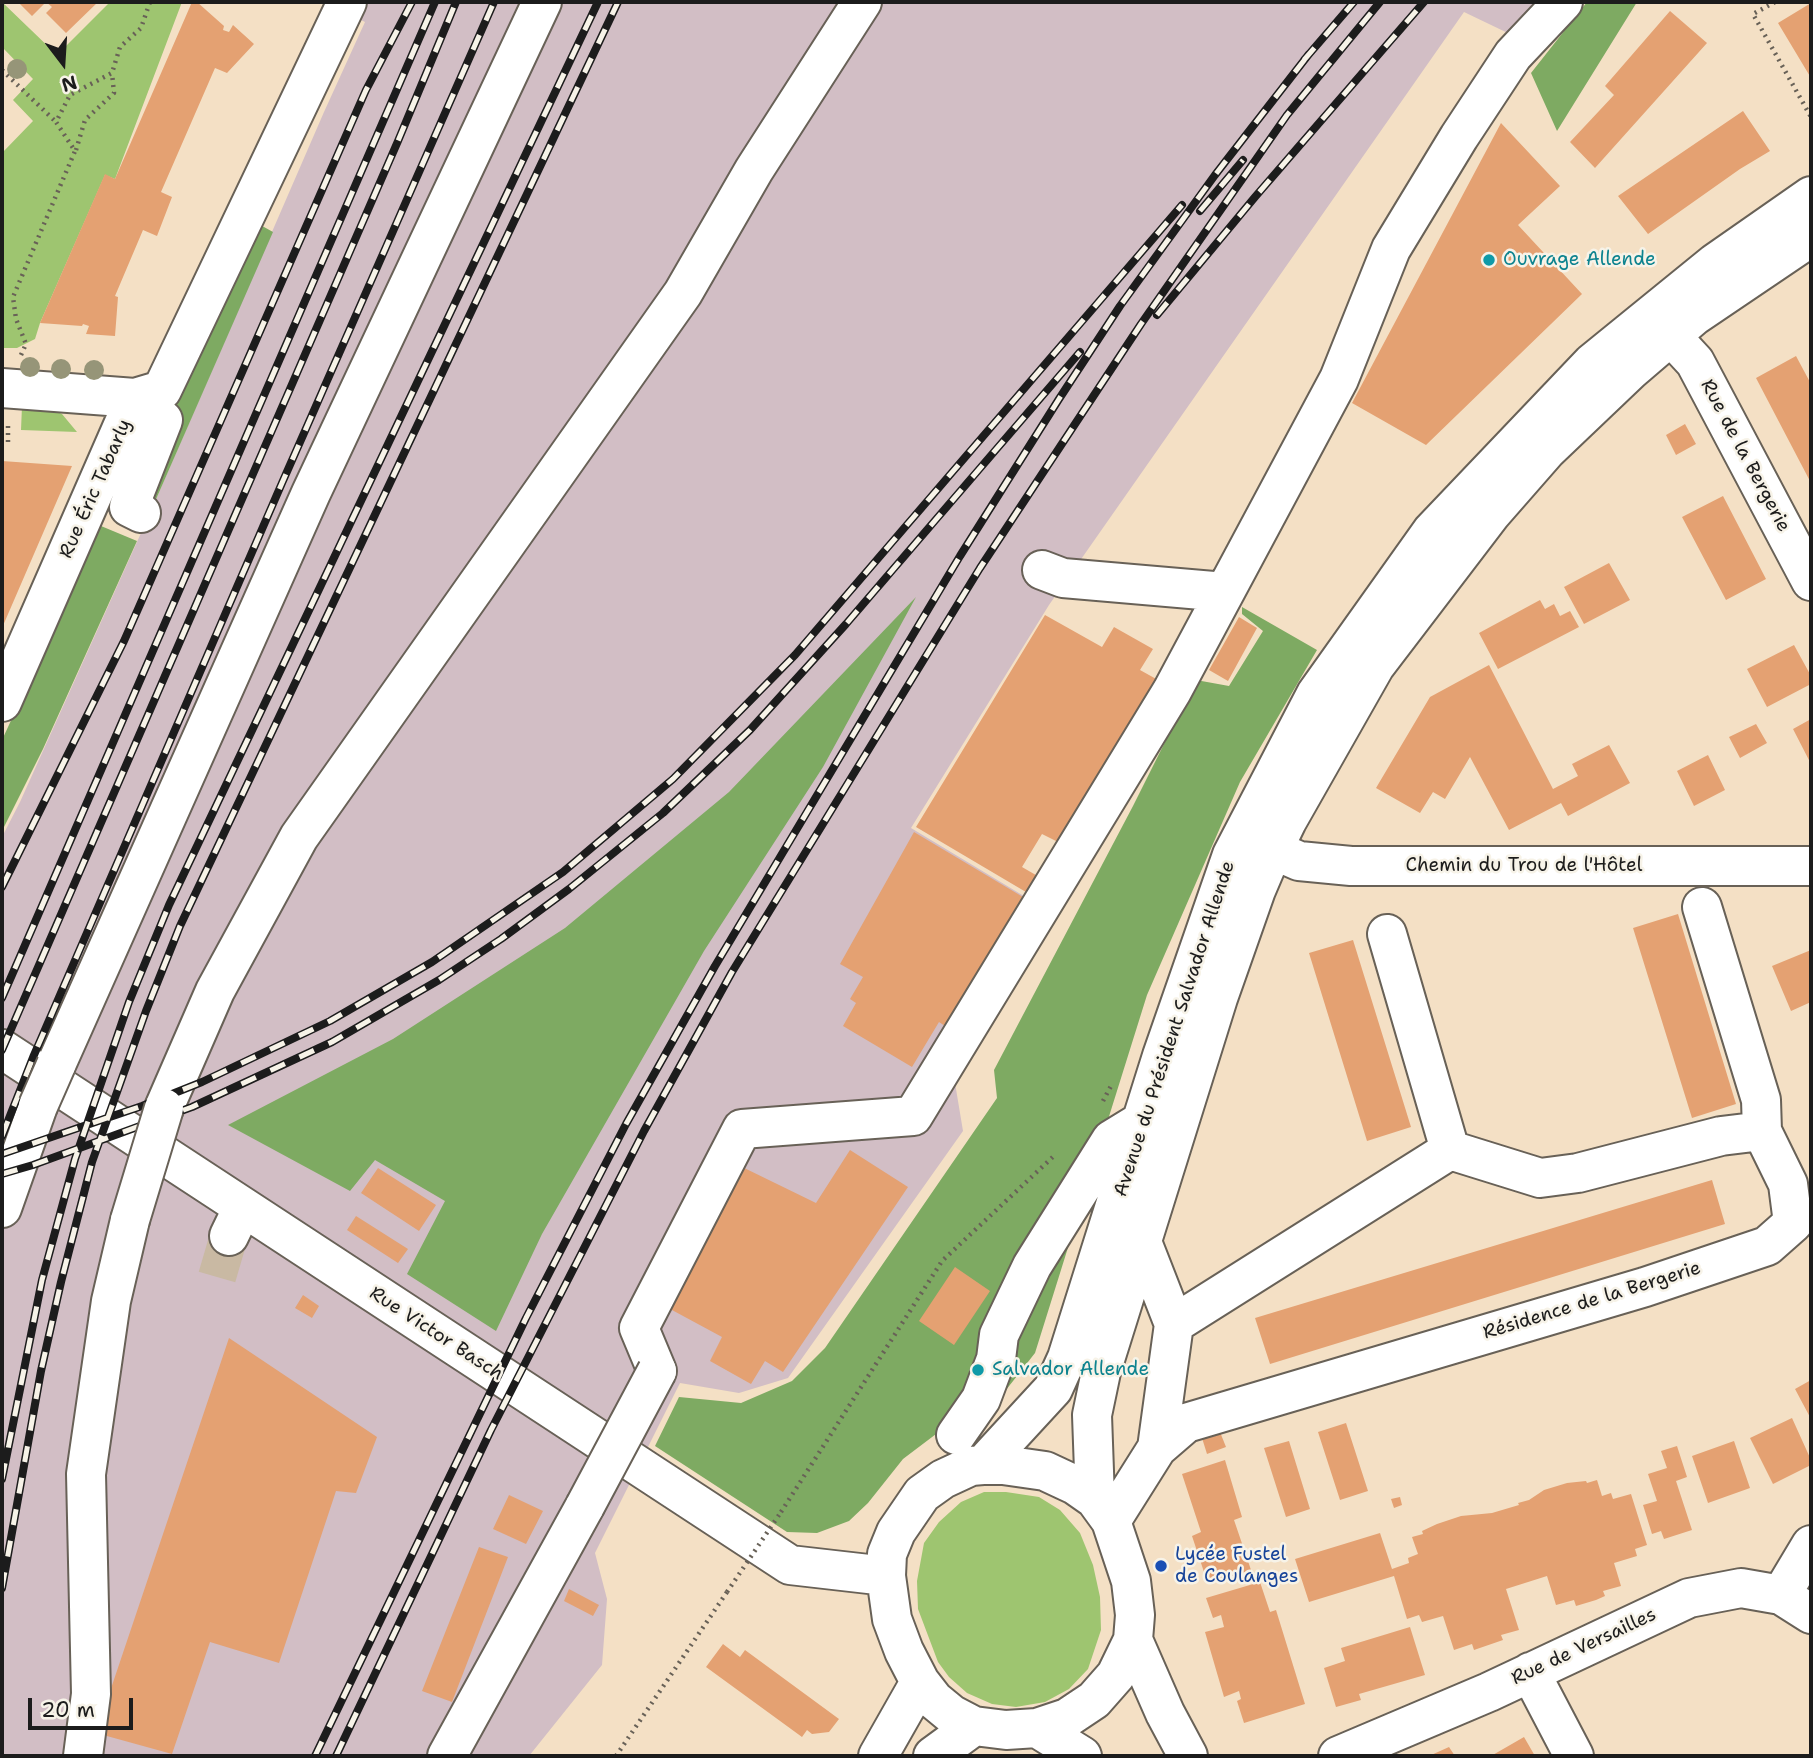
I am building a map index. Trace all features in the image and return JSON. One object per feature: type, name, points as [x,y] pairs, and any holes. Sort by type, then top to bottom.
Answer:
[{"type":"street","points":[[135,398],[162,390],[347,2]]},
{"type":"street","points":[[2,1208],[38,1106],[311,493],[542,2]]},
{"type":"street","points":[[83,1756],[91,1694],[86,1474],[111,1301],[130,1220],[164,1108],[215,991],[299,837],[683,293],[754,170],[862,2]]},
{"type":"street","points":[[447,1756],[586,1506],[657,1371],[639,1328],[742,1129],[913,1116],[1172,691],[1339,379],[1391,248],[1459,137],[1546,8]]},
{"type":"street","name":"Avenue du Président Salvador Allende","points":[[1133,1640],[1135,1615],[1131,1581],[1103,1510],[1092,1415],[1101,1372],[1316,694],[1432,531],[1592,363],[1715,263],[1811,196]]},
{"type":"street","name":"Avenue du Président Salvador Allende","points":[[983,1465],[1054,1389],[1067,1358],[1162,1056],[1232,855],[1267,847],[1287,821],[1375,666],[1475,536],[1547,450],[1631,370],[1694,316],[1811,237]]},
{"type":"street","name":"Rue de la Bergerie","points":[[1671,336],[1695,362],[1811,581]]},
{"type":"street","name":"Rue Éric Tabarly","points":[[2,702],[135,398],[6,388]]},
{"type":"street","points":[[135,398],[163,420],[129,507],[141,513]]},
{"type":"street","points":[[1042,570],[1063,578],[1225,593]]},
{"type":"street","name":"Chemin du Trou de l'Hôtel","points":[[1267,847],[1300,861],[1351,866],[1811,866]]},
{"type":"street","name":"Résidence de la Bergerie","points":[[1103,1510],[1157,1448],[1186,1423],[1632,1291],[1768,1246],[1793,1223],[1787,1184],[1762,1130],[1761,1100],[1702,907]]},
{"type":"street","points":[[1387,933],[1450,1150]]},
{"type":"street","name":"Rue Victor Basch","points":[[2,1049],[236,1222],[790,1565],[886,1576]]},
{"type":"street","points":[[956,1435],[981,1399],[996,1359],[991,1327],[1111,1140],[1142,1121]]},
{"type":"street","points":[[1174,1324],[1450,1150],[1540,1178],[1578,1173],[1721,1136],[1762,1130]]},
{"type":"street","points":[[1142,1242],[1174,1324],[1157,1448]]},
{"type":"street","points":[[1103,1510],[1074,1485],[1045,1471],[983,1465],[971,1466],[943,1479],[922,1494],[896,1532],[887,1554],[886,1576],[892,1619],[920,1682],[934,1700],[951,1714],[974,1726],[1006,1730],[1037,1728],[1066,1718],[1094,1699],[1116,1675],[1133,1640]]},
{"type":"street","name":"Rue de Versailles","points":[[1338,1756],[1489,1692],[1689,1598],[1741,1588],[1796,1605],[1811,1545]]},
{"type":"street","points":[[1133,1640],[1182,1745],[1210,1756]]},
{"type":"street","points":[[1530,1672],[1574,1756]]},
{"type":"street","points":[[878,1756],[920,1682]]},
{"type":"street","points":[[933,1756],[974,1726]]},
{"type":"street","points":[[1037,1728],[1082,1756]]},
{"type":"path","points":[[8,442],[6,388],[26,344],[16,319],[13,297],[75,151],[85,120],[114,93],[112,72],[120,47],[141,28],[150,2]]},
{"type":"path","points":[[1775,2],[1753,14],[1811,117]]},
{"type":"path","points":[[2,70],[56,122],[75,151]]},
{"type":"path","points":[[56,122],[70,95],[112,72]]},
{"type":"path","points":[[1099,1107],[1112,1083]]},
{"type":"path","points":[[616,1756],[781,1512],[942,1261],[1062,1147]]},
{"type":"shaded area","points":[[365,2],[1539,2],[1514,36],[1464,12],[1049,605],[911,828],[1057,916],[954,1077],[963,1131],[788,1378],[739,1393],[680,1383],[595,1553],[607,1599],[602,1665],[529,1756],[2,1756],[2,837],[150,513],[365,22],[357,18]]},
{"type":"green space","points":[[2,2],[57,55],[110,2],[182,2],[115,179],[105,175],[35,339],[17,348],[2,348],[2,153],[33,121],[13,100],[33,79],[2,47]]},
{"type":"green space","points":[[1587,2],[1637,2],[1557,131],[1531,73]]},
{"type":"green space","points":[[255,222],[273,232],[150,513],[146,489],[176,411],[175,398]]},
{"type":"green space","points":[[22,406],[52,409],[62,414],[77,432],[21,430]]},
{"type":"green space","points":[[101,526],[137,541],[43,749],[2,831],[2,740]]},
{"type":"green space","points":[[916,597],[823,767],[704,951],[542,1234],[496,1331],[407,1274],[445,1201],[375,1160],[350,1191],[228,1125],[393,1039],[565,928],[729,792]]},
{"type":"green space","points":[[1242,607],[1317,650],[1240,782],[1147,995],[1035,1353],[995,1404],[944,1428],[903,1459],[868,1503],[849,1521],[817,1533],[787,1532],[655,1446],[679,1397],[741,1403],[792,1381],[825,1348],[997,1098],[994,1070],[1196,680],[1229,686],[1263,631],[1242,614]]},
{"type":"green space","points":[[984,1492],[1039,1497],[1060,1510],[1080,1533],[1093,1565],[1100,1597],[1101,1630],[1088,1669],[1069,1689],[1045,1702],[1016,1707],[992,1704],[967,1693],[949,1677],[938,1662],[918,1609],[917,1581],[924,1543],[939,1522],[961,1502]]},
{"type":"building","points":[[18,2],[46,2],[32,16]]},
{"type":"building","points":[[46,2],[98,2],[66,33],[46,13],[52,7]]},
{"type":"building","points":[[192,2],[197,2],[224,26],[223,30],[229,32],[233,25],[254,44],[227,73],[215,68],[161,192],[172,197],[157,236],[143,230],[115,296],[118,297],[115,336],[86,334],[89,326],[83,324],[40,323],[105,174],[115,179]]},
{"type":"building","points":[[1811,3],[1811,78],[1778,23]]},
{"type":"building","points":[[1670,11],[1707,43],[1595,168],[1570,142],[1614,95],[1605,86]]},
{"type":"building","points":[[1743,111],[1770,151],[1648,234],[1618,196]]},
{"type":"building","name":"Ouvrage Allende","points":[[1501,123],[1560,186],[1518,225],[1582,294],[1426,445],[1352,403]]},
{"type":"building","points":[[1796,356],[1811,384],[1811,483],[1756,378]]},
{"type":"building","points":[[1685,424],[1696,444],[1676,455],[1666,435]]},
{"type":"building","points":[[2,461],[72,466],[2,628]]},
{"type":"building","points":[[1723,496],[1766,579],[1726,600],[1682,517]]},
{"type":"building","points":[[1609,563],[1630,600],[1584,624],[1564,587]]},
{"type":"building","points":[[1540,600],[1545,609],[1554,604],[1560,616],[1570,611],[1579,627],[1498,669],[1479,633]]},
{"type":"building","points":[[1045,615],[1102,647],[1114,627],[1153,649],[1140,670],[1158,680],[1060,843],[1042,834],[1022,867],[1041,878],[1031,895],[916,827]]},
{"type":"building","points":[[1239,617],[1257,628],[1228,681],[1209,670]]},
{"type":"building","points":[[1794,645],[1811,676],[1811,684],[1767,707],[1747,669]]},
{"type":"building","points":[[1489,665],[1553,789],[1578,776],[1572,764],[1609,745],[1630,783],[1568,816],[1561,803],[1509,830],[1470,757],[1445,799],[1433,792],[1420,813],[1376,788],[1430,697]]},
{"type":"building","points":[[1811,719],[1811,764],[1793,729]]},
{"type":"building","points":[[1756,724],[1767,743],[1740,758],[1729,737]]},
{"type":"building","points":[[1708,755],[1725,790],[1694,806],[1677,771]]},
{"type":"building","points":[[914,832],[1028,900],[951,1030],[939,1022],[912,1067],[843,1026],[856,1003],[850,999],[863,977],[840,964]]},
{"type":"building","points":[[1678,914],[1736,1104],[1692,1118],[1633,928]]},
{"type":"building","points":[[1353,940],[1411,1127],[1367,1141],[1309,953]]},
{"type":"building","points":[[1811,950],[1811,1002],[1791,1011],[1772,966]]},
{"type":"building","points":[[850,1150],[908,1187],[783,1372],[765,1361],[751,1384],[710,1361],[722,1337],[659,1303],[734,1163],[816,1203]]},
{"type":"building","points":[[378,1168],[436,1205],[419,1231],[361,1193]]},
{"type":"building","points":[[1712,1180],[1725,1224],[1270,1364],[1255,1318]]},
{"type":"building","points":[[356,1216],[408,1249],[398,1263],[347,1230]]},
{"type":"building","points":[[955,1267],[990,1291],[954,1345],[919,1321]]},
{"type":"building","points":[[303,1295],[319,1306],[312,1318],[295,1308]]},
{"type":"building","points":[[229,1338],[377,1437],[356,1493],[336,1491],[279,1663],[210,1642],[172,1754],[96,1733]]},
{"type":"building","points":[[1811,1380],[1811,1419],[1795,1389]]},
{"type":"building","points":[[1792,1418],[1811,1465],[1773,1484],[1750,1438]]},
{"type":"building","points":[[1346,1423],[1368,1491],[1340,1500],[1318,1432]]},
{"type":"building","points":[[1220,1432],[1226,1447],[1207,1454],[1202,1438]]},
{"type":"building","points":[[1289,1441],[1310,1509],[1286,1517],[1264,1448]]},
{"type":"building","points":[[1734,1441],[1750,1488],[1708,1503],[1692,1456]]},
{"type":"building","points":[[1677,1446],[1687,1477],[1676,1481],[1692,1530],[1664,1539],[1661,1531],[1652,1534],[1643,1505],[1657,1501],[1648,1474],[1667,1468],[1661,1451]]},
{"type":"building","points":[[1225,1460],[1242,1517],[1234,1520],[1251,1570],[1208,1584],[1192,1536],[1201,1532],[1182,1474]]},
{"type":"building","points":[[1597,1480],[1602,1496],[1611,1493],[1613,1499],[1631,1494],[1647,1545],[1635,1549],[1637,1556],[1614,1563],[1621,1586],[1603,1591],[1605,1596],[1596,1600],[1576,1606],[1574,1600],[1556,1605],[1547,1576],[1506,1589],[1519,1630],[1501,1635],[1503,1640],[1474,1650],[1472,1644],[1454,1650],[1443,1616],[1422,1622],[1419,1615],[1407,1619],[1394,1576],[1309,1602],[1295,1559],[1380,1533],[1392,1569],[1409,1563],[1408,1558],[1418,1554],[1412,1537],[1423,1534],[1422,1531],[1437,1524],[1461,1516],[1492,1513],[1519,1505],[1518,1503],[1529,1500],[1544,1490],[1567,1483]]},
{"type":"building","points":[[509,1495],[543,1511],[526,1544],[493,1529]]},
{"type":"building","points":[[1400,1497],[1402,1505],[1394,1508],[1391,1499]]},
{"type":"building","points":[[479,1547],[508,1557],[452,1702],[422,1691]]},
{"type":"building","points":[[1260,1582],[1270,1612],[1276,1610],[1305,1704],[1244,1723],[1237,1701],[1241,1699],[1239,1691],[1224,1697],[1205,1632],[1224,1627],[1221,1615],[1213,1618],[1206,1598]]},
{"type":"building","points":[[569,1589],[599,1605],[593,1616],[564,1601]]},
{"type":"building","points":[[1410,1627],[1425,1675],[1359,1694],[1361,1700],[1336,1707],[1324,1668],[1345,1661],[1341,1648]]},
{"type":"building","points":[[723,1644],[740,1657],[745,1650],[839,1719],[829,1732],[812,1734],[807,1730],[802,1737],[706,1667]]},
{"type":"building","points":[[1524,1737],[1535,1756],[1491,1756]]},
{"type":"building","points":[[1449,1747],[1455,1756],[1429,1756]]},
{"type":"tunnel","points":[[217,1277],[229,1236]]},
{"type":"railway","points":[[2,887],[124,641],[366,90],[412,2]]},
{"type":"railway","points":[[2,998],[435,2]]},
{"type":"railway","points":[[2,1050],[456,2]]},
{"type":"railway","points":[[2,1136],[34,1055],[282,483],[494,2]]},
{"type":"railway","points":[[2,1479],[42,1280],[75,1159],[129,1002],[169,905],[598,2]]},
{"type":"railway","points":[[2,1588],[41,1371],[61,1282],[92,1162],[146,1011],[180,926],[618,2]]},
{"type":"railway","points":[[1304,60],[1354,2]]},
{"type":"railway","points":[[336,1756],[491,1430],[644,1131],[732,972],[980,568],[1141,324],[1287,115],[1380,2]]},
{"type":"railway","points":[[1157,315],[1424,2]]},
{"type":"railway","points":[[315,1756],[526,1318],[626,1124],[715,966],[960,556],[1059,399],[1120,306],[1215,175],[1309,54]]},
{"type":"railway","points":[[1200,211],[1243,160]]},
{"type":"railway","points":[[2,1154],[142,1106],[202,1082],[330,1021],[432,962],[563,872],[673,779],[795,655],[1182,205]]},
{"type":"railway","points":[[2,1174],[192,1107],[332,1042],[439,980],[569,889],[663,813],[750,730],[846,624],[1080,352]]},
{"type":"place","name":"Ouvrage Allende","points":[[1489,260]]},
{"type":"place","name":"Salvador Allende","points":[[978,1370]]},
{"type":"place","name":"Lycée Fustel de Coulanges","points":[[1161,1566]]}]
